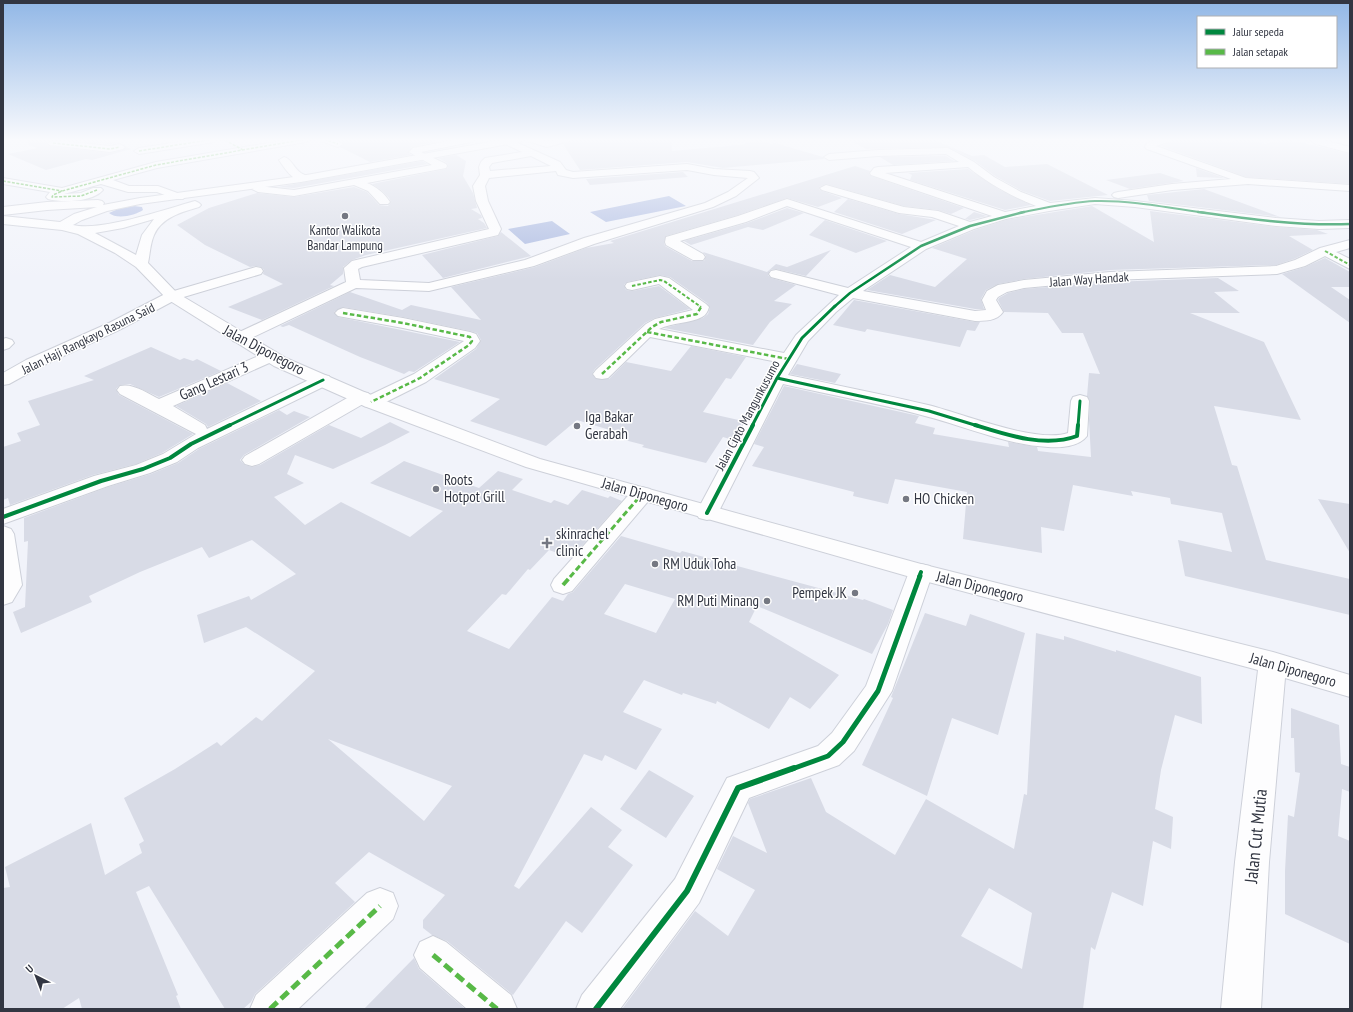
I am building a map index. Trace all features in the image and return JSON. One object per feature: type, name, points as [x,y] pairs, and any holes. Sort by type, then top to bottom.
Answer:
[{"type":"street","points":[[34,186],[62,191],[53,195],[52,197],[79,196],[93,193],[98,186]]},
{"type":"street","points":[[108,186],[128,189],[158,189],[179,197]]},
{"type":"street","points":[[3,211],[47,206],[140,201],[253,186]]},
{"type":"street","points":[[82,231],[123,224],[270,186]]},
{"type":"street","points":[[258,189],[294,193],[332,186]]},
{"type":"street","points":[[367,186],[372,188],[384,202]]},
{"type":"street","points":[[353,284],[351,268],[357,264],[494,232],[495,229],[482,201],[479,186]]},
{"type":"street","points":[[239,338],[353,284],[370,283],[413,288],[429,287],[529,263],[589,241],[709,205],[732,194],[743,186]]},
{"type":"street","points":[[915,186],[1004,216]]},
{"type":"street","points":[[1003,186],[1017,194],[1049,207]]},
{"type":"street","points":[[1095,201],[1138,191],[1191,186]]},
{"type":"street","points":[[1324,186],[1350,188]]},
{"type":"street","points":[[826,188],[904,210],[934,214],[970,226]]},
{"type":"street","points":[[62,226],[78,217],[104,208],[140,201],[158,203],[173,212]]},
{"type":"street","name":"Jalan Cipto Mangunkusumo","points":[[707,513],[777,378],[802,338],[831,309],[850,293],[921,246],[970,226],[1004,216],[1049,207],[1095,201],[1135,204],[1276,222],[1319,225],[1350,224]]},
{"type":"street","points":[[698,257],[671,242],[671,240],[742,219],[787,202],[921,246]]},
{"type":"street","points":[[141,264],[149,231],[155,224],[173,212]]},
{"type":"street","name":"Jalan Diponegoro","points":[[3,220],[62,226],[82,231],[120,250],[141,264],[172,296],[270,356],[366,399],[533,463],[921,572],[1273,663],[1350,686]]},
{"type":"street","name":"Jalan Way Handak","points":[[850,293],[975,316],[986,316],[995,312],[989,300],[992,294],[1003,288],[1024,284],[1110,276],[1277,270],[1300,263],[1324,251],[1350,244]]},
{"type":"street","points":[[1324,251],[1350,265]]},
{"type":"street","name":"Jalan Haji Rangkayo Rasuna Said","points":[[3,380],[32,364],[115,326],[172,296],[256,271]]},
{"type":"street","points":[[776,274],[850,293]]},
{"type":"street","points":[[602,374],[652,327],[661,322],[697,314],[700,311],[701,307],[668,283],[660,280],[632,286]]},
{"type":"street","points":[[252,460],[366,399],[420,378],[469,345],[472,341],[470,337],[404,323],[343,313]]},
{"type":"street","points":[[647,332],[788,359]]},
{"type":"street","name":"Gang Lestari 3","points":[[159,406],[270,356]]},
{"type":"street","points":[[3,364],[32,364]]},
{"type":"street","points":[[777,378],[931,411],[983,429],[1025,438],[1051,441],[1071,440],[1076,436],[1080,401]]},
{"type":"street","points":[[3,517],[101,481],[143,469],[170,458],[192,444],[323,380]]},
{"type":"street","name":"Gang Lestari 3","points":[[126,390],[159,406],[198,429]]},
{"type":"street","points":[[563,585],[642,494]]},
{"type":"street","points":[[3,534],[10,585],[3,596]]},
{"type":"street","points":[[596,1009],[687,891],[738,788],[828,756],[843,742],[878,691],[921,572]]},
{"type":"street","name":"Jalan Cut Mutia","points":[[1241,1009],[1252,862],[1273,663]]},
{"type":"street","points":[[270,1009],[380,906]]},
{"type":"street","points":[[433,955],[497,1009]]},
{"type":"water","points":[[669,196],[686,206],[606,222],[590,212]]},
{"type":"water","points":[[134,206],[142,207],[143,210],[136,214],[121,216],[112,215],[109,213],[118,209]]},
{"type":"water","points":[[552,221],[570,234],[525,244],[508,229]]},
{"type":"building","points":[[282,186],[304,186],[294,188],[278,187]]},
{"type":"building","name":"Kantor Walikota Bandar Lampung","points":[[375,186],[469,186],[473,193],[477,208],[471,209],[481,215],[482,218],[478,219],[484,223],[487,228],[366,255],[352,260],[343,267],[343,274],[330,285],[334,286],[262,320],[228,307],[283,284],[263,274],[264,270],[261,267],[250,267],[205,245],[177,225],[209,208],[257,193],[294,197],[354,187],[367,192],[379,205],[388,206],[391,202],[381,190]]},
{"type":"building","points":[[789,186],[821,186],[819,189],[822,191],[842,198],[818,207],[787,198],[738,215],[666,236],[664,242],[665,246],[692,261],[704,261],[706,256],[703,252],[767,272],[776,264],[787,267],[831,250],[806,276],[776,269],[770,270],[768,275],[771,278],[796,285],[774,301],[792,304],[770,322],[753,345],[664,328],[703,318],[708,314],[710,307],[707,303],[670,277],[660,275],[627,282],[624,285],[626,290],[632,291],[659,286],[690,309],[655,318],[645,323],[595,369],[592,374],[596,379],[609,379],[626,362],[671,371],[691,346],[746,357],[731,379],[726,378],[703,412],[743,421],[733,440],[723,437],[706,463],[642,447],[644,445],[609,436],[613,431],[577,420],[546,446],[470,421],[500,399],[434,379],[476,349],[481,340],[477,333],[403,317],[343,307],[334,312],[338,317],[460,342],[414,372],[409,371],[404,374],[360,357],[289,325],[283,327],[280,326],[350,292],[402,310],[411,305],[481,320],[451,287],[535,267],[586,248],[614,243],[610,241]]},
{"type":"building","points":[[834,186],[901,186],[964,208],[951,214],[938,210],[904,206]]},
{"type":"building","points":[[930,186],[994,186],[1031,205],[1005,210]]},
{"type":"building","points":[[1013,186],[1091,186],[1108,195],[1050,201],[1022,191]]},
{"type":"building","points":[[1123,186],[1149,186],[1130,189]]},
{"type":"building","points":[[1204,189],[1280,217],[1149,201],[1147,195]]},
{"type":"building","points":[[848,199],[899,214],[936,220],[902,234],[834,212]]},
{"type":"building","points":[[1092,206],[1154,242],[1150,211],[1276,227],[1317,230],[1328,234],[1289,236],[1313,250],[1294,259],[1276,265],[1110,270],[1024,279],[998,284],[986,290],[981,299],[984,309],[975,309],[867,290],[890,275],[935,287],[967,259],[932,248],[975,230],[1006,220]]},
{"type":"building","points":[[787,208],[804,213],[763,230],[748,227],[691,245],[684,241],[747,223]]},
{"type":"building","points":[[974,212],[987,216],[970,220],[965,219]]},
{"type":"building","points":[[825,220],[887,241],[856,253],[809,235]]},
{"type":"building","points":[[501,232],[531,256],[443,278],[422,255],[498,236]]},
{"type":"building","points":[[1325,258],[1350,272],[1350,287],[1331,287],[1350,300],[1350,323],[1282,274],[1305,267]]},
{"type":"building","points":[[1218,278],[1239,291],[1214,292],[1240,313],[1190,313],[1264,342],[1301,420],[1214,406],[1232,465],[1237,466],[1266,560],[1350,579],[1350,615],[1185,576],[1178,540],[1232,552],[1222,513],[1171,504],[1170,498],[1131,491],[1133,496],[1073,485],[1064,531],[1041,527],[1042,553],[963,539],[967,492],[895,479],[888,504],[853,496],[854,492],[752,466],[764,447],[754,444],[784,386],[919,416],[915,423],[935,428],[933,434],[1009,447],[1008,442],[1037,447],[1038,451],[1091,457],[1089,420],[1090,401],[1087,396],[1089,373],[1100,374],[1083,333],[1062,333],[1048,313],[1004,312],[998,300],[999,298],[1008,293],[1024,289],[1110,282]]},
{"type":"building","points":[[854,300],[980,322],[975,331],[967,330],[960,347],[867,329],[865,332],[833,325]]},
{"type":"building","points":[[151,347],[180,360],[184,358],[193,361],[197,359],[221,371],[159,397],[130,384],[120,385],[116,389],[119,395],[193,434],[162,453],[136,464],[93,475],[10,505],[8,498],[3,500],[3,447],[21,441],[17,433],[40,425],[28,401],[94,380],[84,376]]},
{"type":"building","points":[[797,364],[841,374],[835,383],[790,374]]},
{"type":"building","points":[[227,383],[261,401],[208,427],[206,424],[176,406]]},
{"type":"building","points":[[279,410],[287,415],[294,411],[310,417],[244,455],[240,460],[245,465],[252,467],[260,465],[329,425],[361,438],[390,422],[410,432],[333,469],[295,455],[287,474],[304,483],[274,497],[305,525],[341,502],[410,537],[443,511],[370,483],[404,461],[479,488],[498,471],[523,479],[512,490],[551,503],[554,500],[568,505],[582,490],[608,498],[610,496],[622,501],[571,558],[549,550],[530,570],[528,569],[506,595],[502,594],[467,631],[509,649],[552,597],[563,601],[568,594],[573,592],[621,536],[680,553],[682,551],[863,600],[864,599],[893,610],[888,624],[872,654],[757,606],[749,622],[839,675],[810,709],[790,697],[769,729],[717,701],[716,704],[683,693],[682,695],[644,680],[623,712],[662,729],[636,770],[605,755],[602,761],[584,754],[514,886],[519,889],[591,807],[622,830],[608,847],[633,865],[582,933],[566,921],[513,995],[447,941],[432,935],[423,928],[423,920],[445,895],[369,852],[335,883],[355,902],[255,994],[251,1002],[243,1009],[225,1009],[149,886],[136,892],[178,995],[176,996],[181,1009],[82,1009],[79,998],[62,1009],[3,1009],[3,888],[10,887],[5,867],[91,823],[105,875],[142,853],[139,844],[144,841],[124,798],[175,769],[217,742],[221,746],[256,717],[262,721],[315,671],[246,627],[204,643],[197,615],[249,596],[251,600],[296,574],[252,540],[209,558],[202,547],[140,572],[89,596],[92,602],[21,633],[13,612],[25,607],[28,541],[24,542],[24,518],[108,487],[151,474],[178,463],[199,449]],"holes":[[[625,584],[675,599],[656,633],[604,614]],[[328,739],[452,786],[424,821]]]},
{"type":"building","points":[[1318,499],[1350,504],[1350,553]]},
{"type":"building","points":[[925,613],[966,626],[970,614],[1025,633],[998,735],[952,718],[927,796],[862,765],[893,698],[891,697]]},
{"type":"building","points":[[1036,633],[1064,640],[1064,636],[1116,652],[1116,650],[1201,677],[1202,724],[1175,715],[1161,770],[1155,809],[1173,817],[1171,849],[1153,841],[1143,906],[1112,892],[1095,950],[1091,947],[1083,1009],[622,1009],[695,911],[728,936],[755,890],[717,869],[733,836],[767,853],[748,803],[750,799],[811,778],[826,812],[895,855],[926,799],[1014,849],[1024,794],[1027,795]],"holes":[[[989,888],[1032,913],[1022,969],[961,936]]]},
{"type":"building","points":[[1291,708],[1339,725],[1341,764],[1350,767],[1350,792],[1342,789],[1338,836],[1350,841],[1350,944],[1285,914],[1285,871],[1288,815],[1294,817],[1300,773],[1295,772],[1294,738],[1291,738]]},
{"type":"building","points":[[649,770],[694,796],[666,838],[620,809]]},
{"type":"building","points":[[414,958],[419,969],[465,1009],[364,1009]]},
{"type":"marked path","points":[[34,186],[62,191]]},
{"type":"marked path","points":[[79,186],[62,191],[53,195],[52,197],[69,198],[87,195],[97,190]]},
{"type":"marked path","points":[[1325,251],[1350,265]]},
{"type":"marked path","points":[[602,374],[652,327],[661,322],[697,314],[700,311],[701,307],[664,281],[660,280],[632,286]]},
{"type":"marked path","points":[[343,313],[403,323],[470,337],[472,341],[469,345],[420,378],[371,402]]},
{"type":"marked path","points":[[647,332],[788,359]]},
{"type":"marked path","points":[[563,585],[642,494]]},
{"type":"marked path","points":[[270,1009],[380,906]]},
{"type":"marked path","points":[[433,955],[497,1009]]},
{"type":"cycle path","points":[[707,513],[777,378],[802,338],[831,309],[850,293],[921,246],[970,226],[1004,216],[1049,207],[1095,201],[1135,204],[1276,222],[1319,225],[1350,224]]},
{"type":"cycle path","points":[[777,378],[929,411],[1004,433],[1047,441],[1065,441],[1077,436],[1080,401]]},
{"type":"cycle path","points":[[3,517],[101,481],[143,469],[170,458],[191,444],[323,380]]},
{"type":"cycle path","points":[[596,1009],[687,891],[738,788],[828,756],[843,742],[878,691],[921,572]]},
{"type":"place","name":"Kantor Walikota Bandar Lampung","points":[[345,216]]},
{"type":"place","name":"Iga Bakar Gerabah","points":[[577,426]]},
{"type":"place","name":"Roots Hotpot Grill","points":[[436,489]]},
{"type":"place","name":"HO Chicken","points":[[906,499]]},
{"type":"place","name":"skinrachel clinic","points":[[547,543]]},
{"type":"place","name":"RM Uduk Toha","points":[[655,564]]},
{"type":"place","name":"Pempek JK","points":[[855,593]]},
{"type":"place","name":"RM Puti Minang","points":[[767,601]]}]
